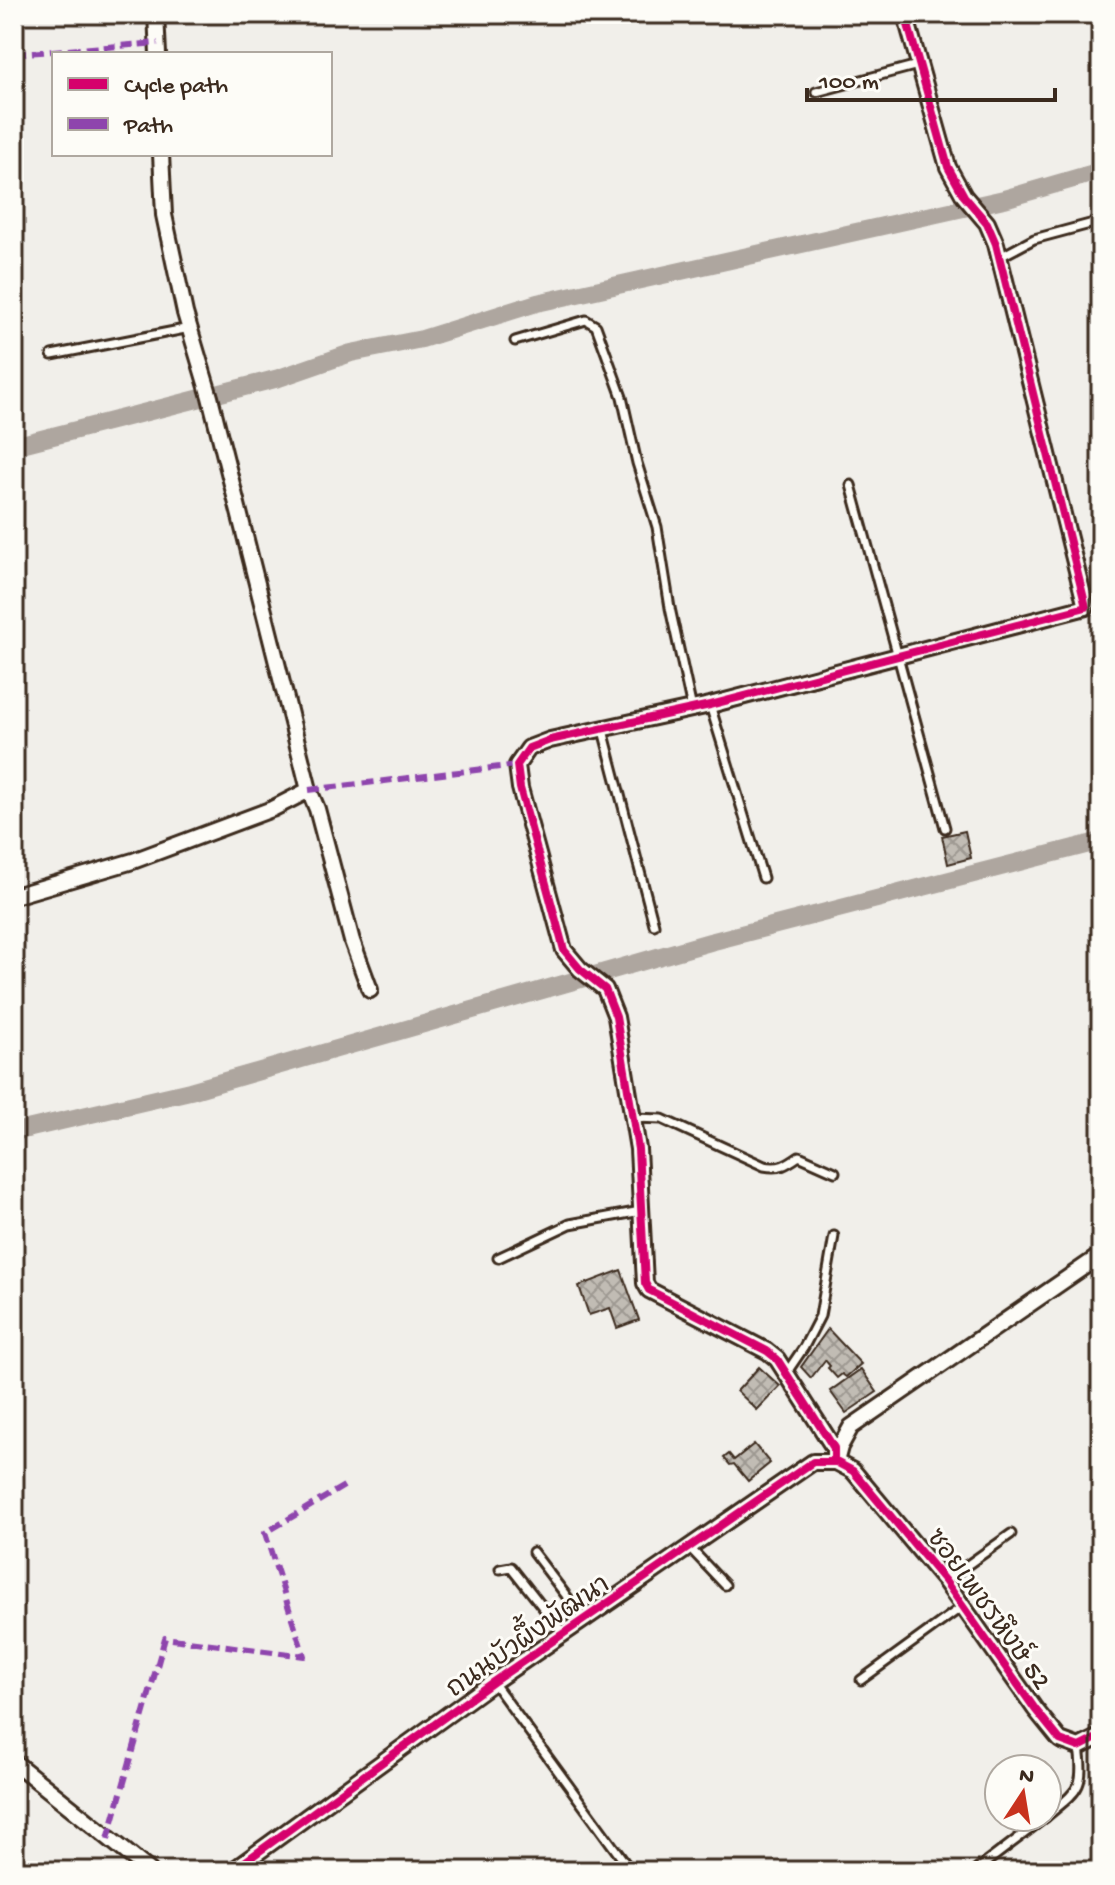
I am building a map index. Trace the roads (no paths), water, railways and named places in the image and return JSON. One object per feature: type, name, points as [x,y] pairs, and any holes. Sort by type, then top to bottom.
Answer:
[{"type":"street","points":[[156,14],[158,52]]},
{"type":"street","points":[[835,1462],[834,1448],[777,1359],[649,1290],[645,1283],[634,1118],[616,1017],[605,989],[580,969],[564,950],[520,788],[517,765],[529,748],[550,740],[710,705],[1086,607],[1000,257],[987,223],[964,196],[948,167],[905,14]]},
{"type":"street","points":[[161,156],[164,215],[190,328],[309,790],[317,809],[352,941],[370,990]]},
{"type":"street","points":[[14,896],[133,861],[272,809],[309,790]]},
{"type":"street","points":[[835,1462],[851,1427],[1101,1255]]},
{"type":"street","name":"ถนนบัวผึ้งพัฒนา","points":[[232,1871],[493,1682],[813,1462],[835,1462]]},
{"type":"street","name":"ซอยเพชรหึงษ์ 52","points":[[835,1462],[853,1471],[945,1581],[1060,1740],[1079,1747]]},
{"type":"street","points":[[1079,1747],[1101,1736]]},
{"type":"street","points":[[14,1762],[150,1871]]},
{"type":"lane","points":[[816,92],[918,65]]},
{"type":"lane","points":[[1000,257],[1034,239],[1101,221]]},
{"type":"lane","points":[[515,341],[586,320],[596,326],[622,397],[637,463],[657,527],[670,608],[692,709]]},
{"type":"lane","points":[[52,355],[190,328]]},
{"type":"lane","points":[[851,485],[945,828]]},
{"type":"lane","points":[[710,705],[763,878]]},
{"type":"lane","points":[[602,729],[654,925]]},
{"type":"lane","points":[[634,1118],[662,1119],[764,1166],[785,1166],[799,1156],[835,1172]]},
{"type":"lane","points":[[498,1258],[570,1224],[641,1211]]},
{"type":"lane","points":[[785,1374],[820,1316],[834,1236]]},
{"type":"lane","points":[[945,1581],[1011,1534]]},
{"type":"lane","points":[[690,1548],[725,1585]]},
{"type":"lane","points":[[533,1552],[584,1619]]},
{"type":"lane","points":[[500,1569],[511,1567],[563,1633]]},
{"type":"lane","points":[[861,1680],[963,1606]]},
{"type":"lane","points":[[493,1682],[631,1871]]},
{"type":"lane","points":[[1063,1802],[1079,1787],[1083,1775],[1079,1747]]},
{"type":"lane","points":[[975,1871],[1025,1833]]},
{"type":"waterway","points":[[14,446],[279,378],[351,353],[422,339],[537,303],[1004,199],[1101,171]]},
{"type":"waterway","points":[[14,1132],[190,1091],[710,942],[1101,841]]}]
